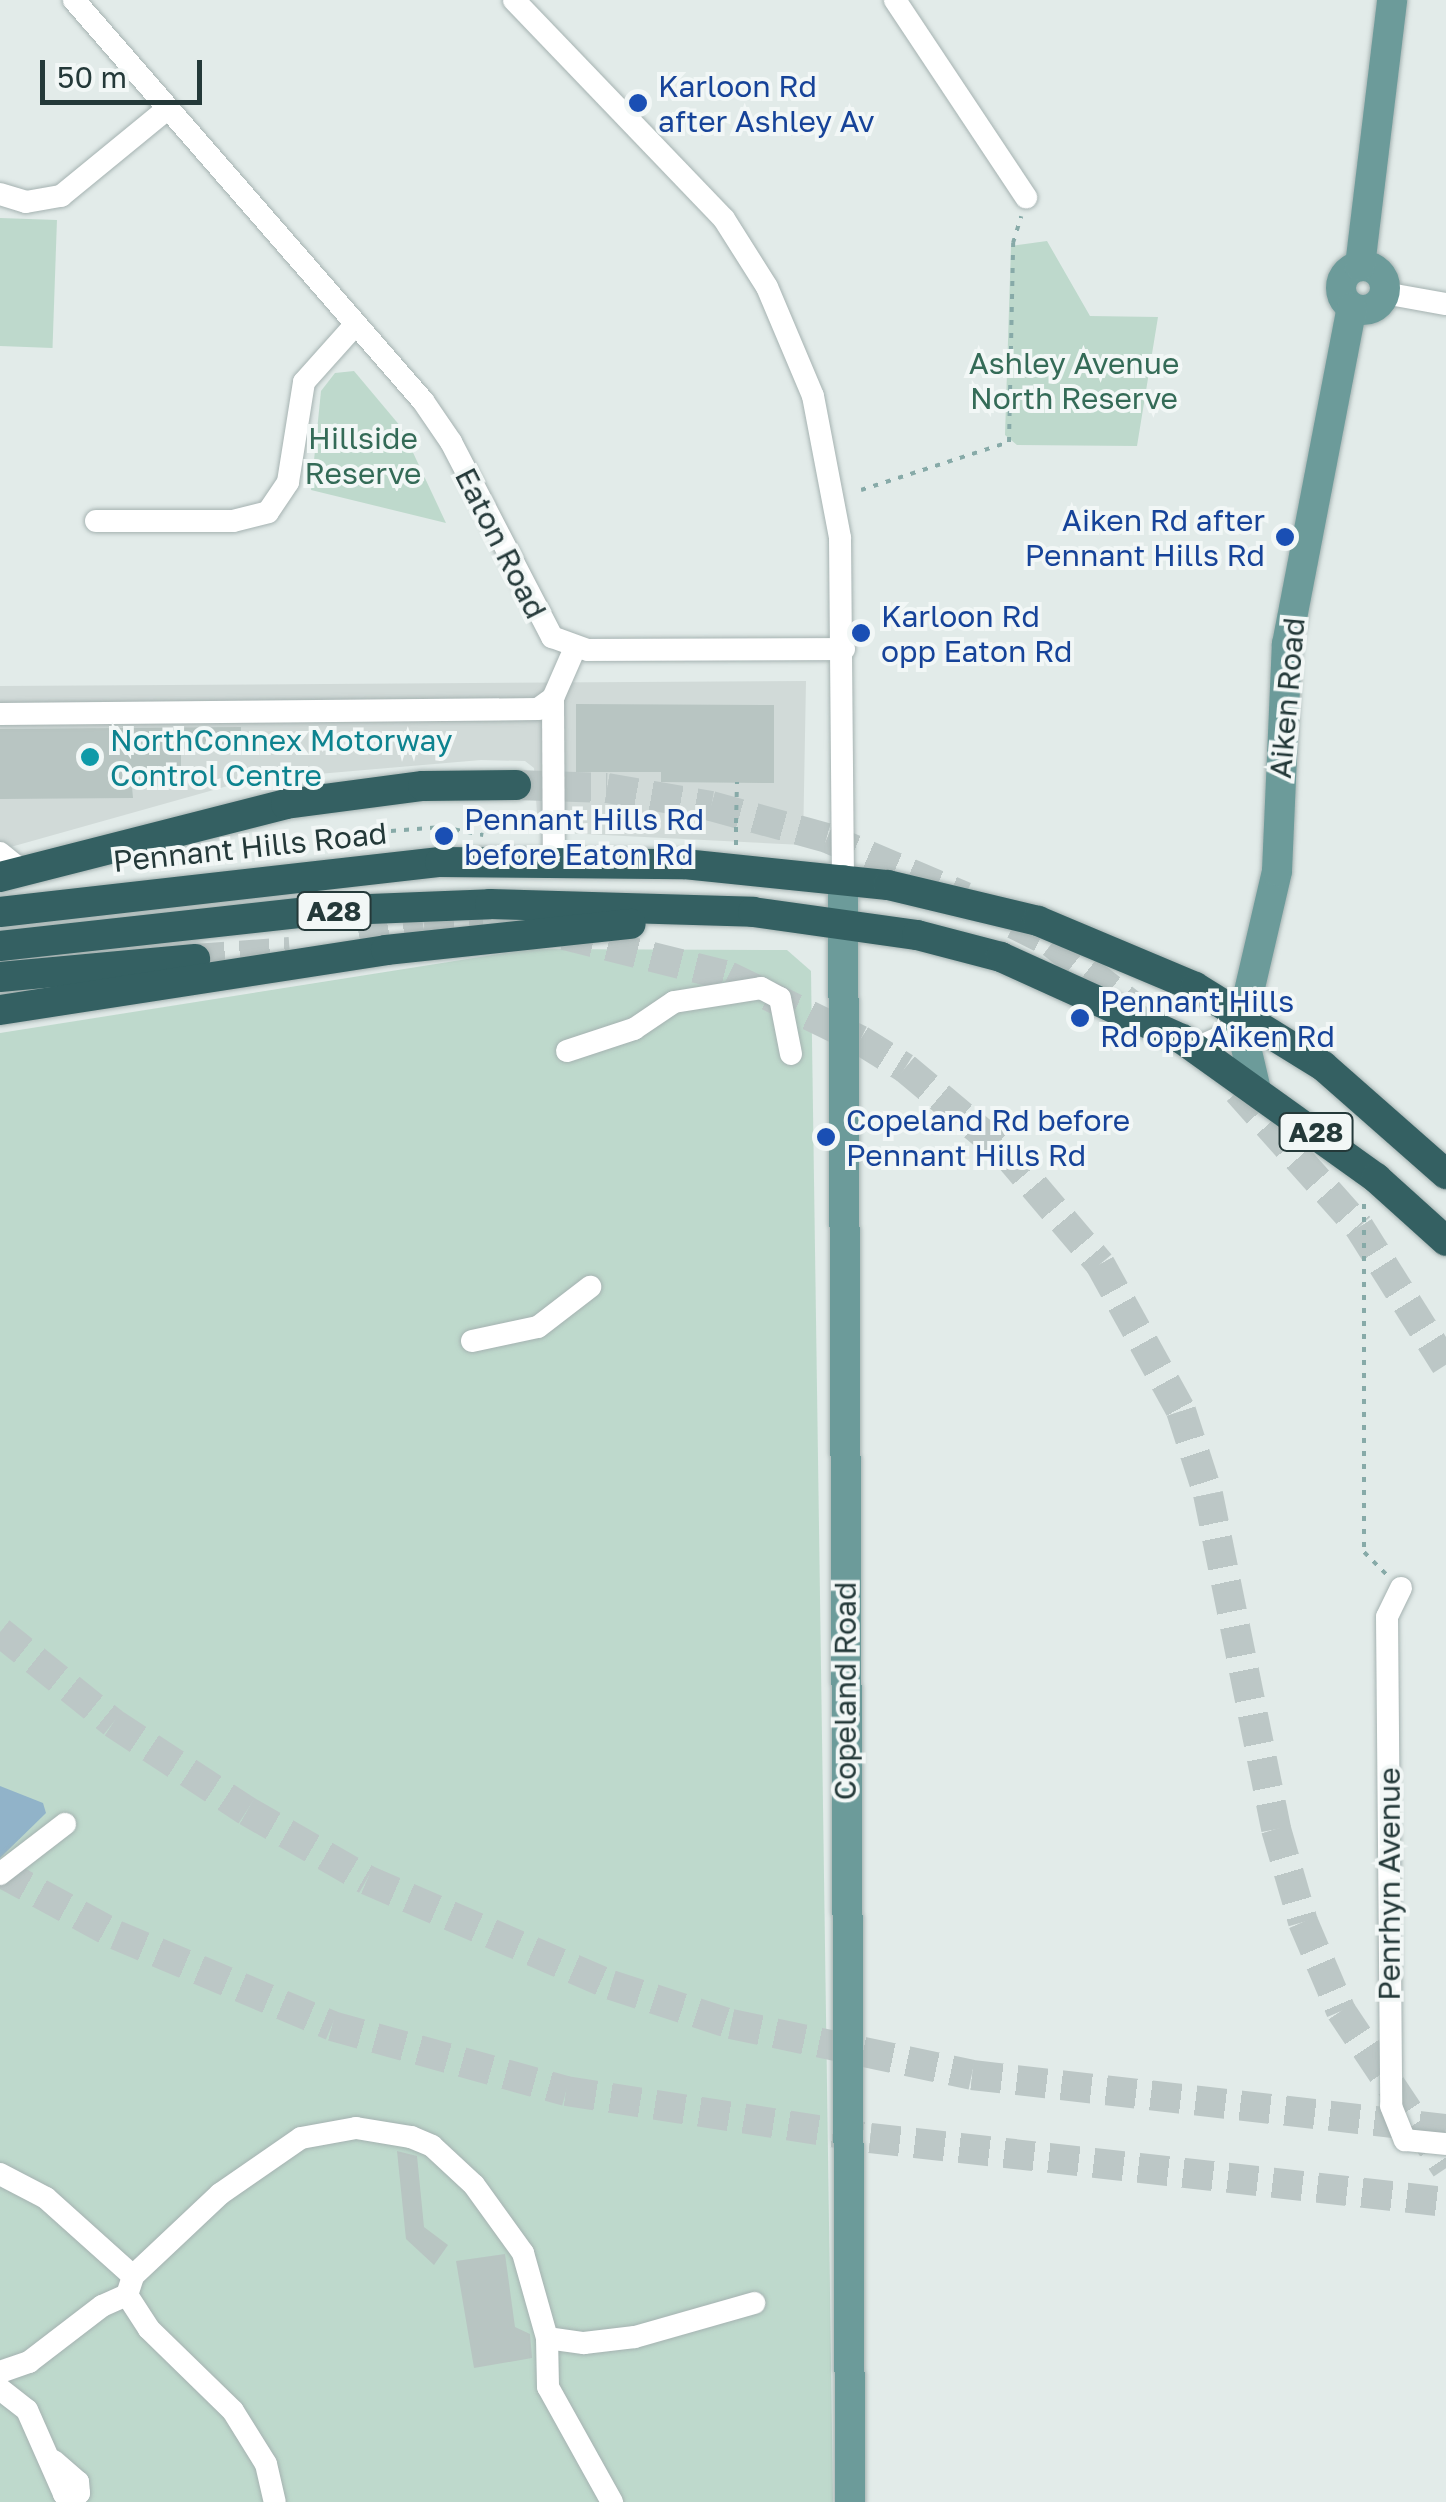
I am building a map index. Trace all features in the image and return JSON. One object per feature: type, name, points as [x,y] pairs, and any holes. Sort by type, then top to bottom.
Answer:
[{"type":"highway","points":[[0,877],[286,804],[423,786],[516,785]]},
{"type":"highway","name":"Pennant Hills Road","points":[[0,912],[316,872],[554,862],[684,864],[843,880],[950,897],[1038,921],[1243,1013],[1347,1085],[1446,1174]]},
{"type":"highway","name":"A28","points":[[0,946],[414,907],[753,912],[843,924],[1001,957],[1090,992],[1196,1048],[1255,1086],[1446,1241]]},
{"type":"highway","points":[[0,1010],[513,933],[753,912]]},
{"type":"highway","points":[[0,977],[196,958]]},
{"type":"main road","points":[[1360,266],[1379,273],[1384,293],[1372,308],[1352,308],[1341,284],[1360,266],[1392,0]]},
{"type":"main road","name":"Aiken Road","points":[[1255,1086],[1243,1048],[1243,1013],[1277,871],[1287,644],[1352,308]]},
{"type":"main road","name":"Copeland Road","points":[[843,880],[850,2502]]},
{"type":"street","name":"Eaton Road","points":[[74,0],[452,442],[536,617],[552,637],[574,648]]},
{"type":"street","points":[[514,0],[694,182],[767,287],[826,444],[844,649],[843,880]]},
{"type":"street","points":[[895,0],[1026,196]]},
{"type":"street","points":[[0,194],[26,202],[61,196],[166,110]]},
{"type":"street","points":[[1384,293],[1446,304]]},
{"type":"street","points":[[96,522],[233,521],[268,512],[288,482],[304,382],[354,326]]},
{"type":"street","points":[[554,862],[553,698],[574,648],[844,649]]},
{"type":"street","points":[[0,714],[538,710],[553,698]]},
{"type":"street","points":[[0,853],[16,866],[33,869]]},
{"type":"street","points":[[567,1051],[634,1029],[674,1002],[761,988],[780,998],[791,1054]]},
{"type":"street","points":[[1196,1048],[1230,1033],[1243,1013]]},
{"type":"street","points":[[472,1341],[538,1326],[590,1287]]},
{"type":"street","name":"Penrhyn Avenue","points":[[1402,1588],[1387,1617],[1391,2106],[1406,2140],[1446,2144]]},
{"type":"street","points":[[0,1874],[65,1824]]},
{"type":"street","points":[[0,2372],[30,2362],[130,2286],[220,2194],[301,2138],[377,2129],[432,2146],[502,2216],[523,2253],[547,2338],[548,2387],[612,2502]]},
{"type":"street","points":[[0,2174],[46,2198],[130,2286],[149,2329],[233,2411],[266,2464],[275,2502]]},
{"type":"street","points":[[547,2338],[635,2338],[754,2303]]},
{"type":"street","points":[[0,2389],[27,2410],[54,2461]]},
{"type":"path","points":[[861,490],[1009,442],[1014,243],[1026,196]]},
{"type":"path","points":[[736,845],[737,782]]},
{"type":"path","points":[[1364,1200],[1364,1552],[1402,1588]]},
{"type":"shaded area","points":[[806,681],[803,845],[544,832],[538,828],[534,768],[525,761],[481,760],[249,780],[0,850],[0,686]]},
{"type":"green space","points":[[0,218],[57,220],[52,348],[0,346]]},
{"type":"green space","name":"Ashley Avenue North Reserve","points":[[1047,241],[1090,316],[1158,317],[1137,446],[1017,445],[1005,435],[1011,246]]},
{"type":"green space","name":"Hillside Reserve","points":[[354,371],[401,427],[446,523],[311,490],[321,391],[335,373]]},
{"type":"green space","points":[[531,949],[787,950],[811,971],[833,2502],[0,2502],[0,1033]]},
{"type":"water","points":[[0,1786],[43,1803],[46,1813],[0,1858]]},
{"type":"building","points":[[576,704],[774,705],[774,783],[661,782],[661,772],[576,772]]},
{"type":"building","name":"NorthConnex Motorway Control Centre","points":[[241,727],[241,748],[181,749],[181,787],[132,787],[133,798],[0,799],[0,729]]},
{"type":"building","points":[[397,2151],[417,2156],[424,2227],[448,2245],[434,2265],[406,2239]]},
{"type":"building","points":[[505,2254],[515,2327],[530,2334],[532,2358],[474,2368],[456,2261]]},
{"type":"tunnel","points":[[516,785],[607,788],[711,806],[827,838],[965,897]]},
{"type":"tunnel","points":[[1014,924],[1052,943],[1144,1015]]},
{"type":"tunnel","points":[[360,941],[424,929],[483,930]]},
{"type":"tunnel","points":[[564,935],[728,976],[860,1040],[905,1068],[1005,1152],[1100,1264],[1181,1411],[1208,1494],[1276,1829],[1303,1922],[1341,2011],[1446,2168]]},
{"type":"tunnel","points":[[195,959],[290,952]]},
{"type":"tunnel","points":[[1238,1091],[1359,1227],[1446,1365]]},
{"type":"tunnel","points":[[0,1632],[113,1723],[247,1811],[367,1880],[611,1985],[731,2024],[972,2075],[1446,2129]]},
{"type":"tunnel","points":[[0,1872],[116,1935],[332,2026],[566,2091],[870,2138],[1446,2202]]},
{"type":"place","name":"Karloon Rd after Ashley Av","points":[[638,103]]},
{"type":"place","name":"Aiken Rd after Pennant Hills Rd","points":[[1285,537]]},
{"type":"place","name":"Karloon Rd opp Eaton Rd","points":[[861,633]]},
{"type":"place","name":"NorthConnex Motorway Control Centre","points":[[90,757]]},
{"type":"place","name":"Pennant Hills Rd before Eaton Rd","points":[[444,836]]},
{"type":"place","name":"Pennant Hills Rd opp Aiken Rd","points":[[1080,1018]]},
{"type":"place","name":"Copeland Rd before Pennant Hills Rd","points":[[826,1137]]}]
